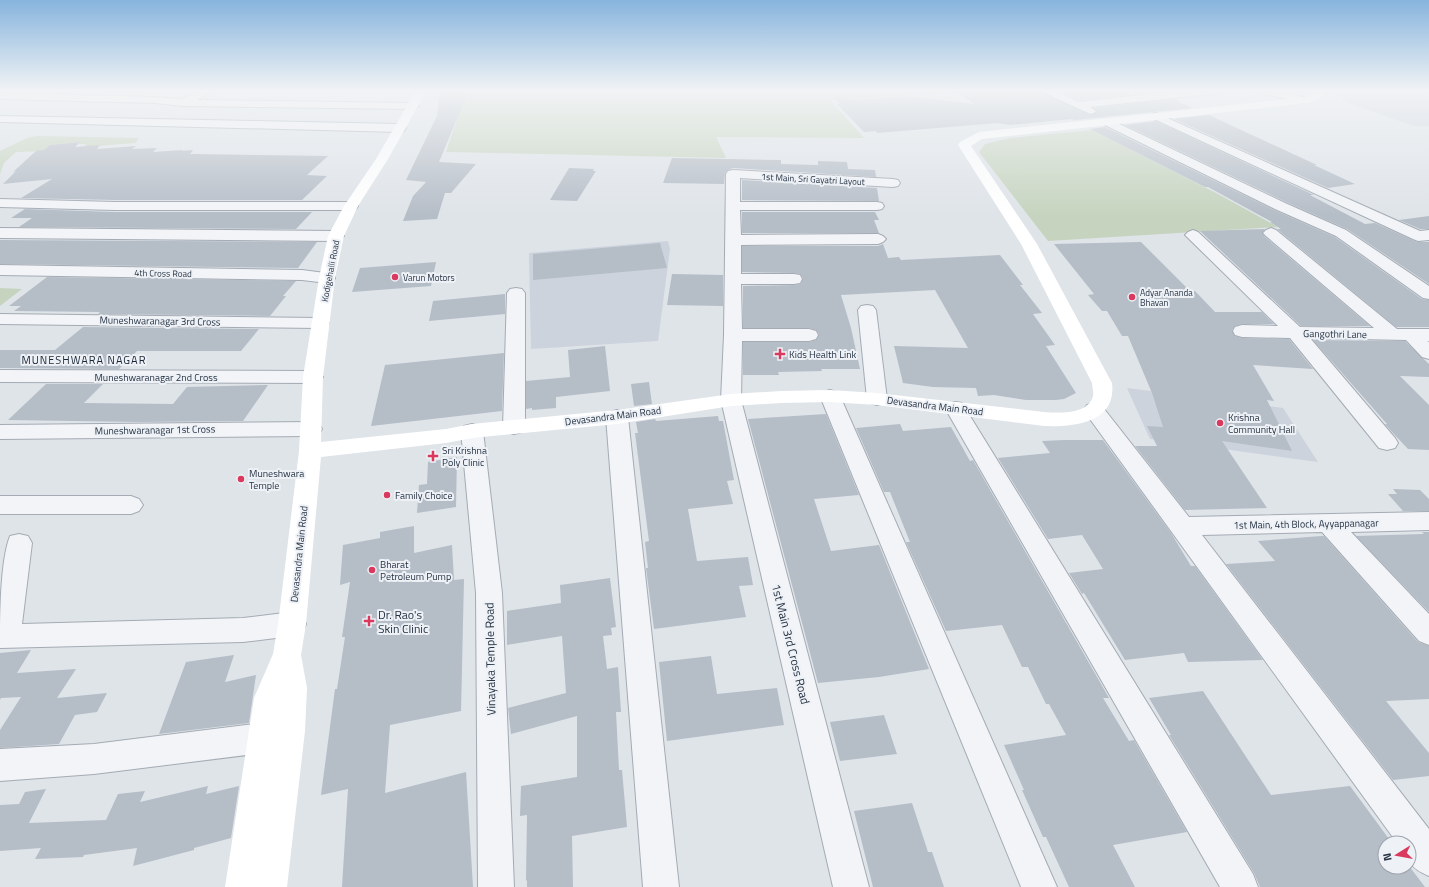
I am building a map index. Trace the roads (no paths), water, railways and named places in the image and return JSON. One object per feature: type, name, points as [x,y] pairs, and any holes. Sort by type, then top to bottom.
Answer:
[{"type":"main road","name":"Kodigehalli Road","points":[[313,443],[313,377],[327,278],[336,236],[350,206],[398,131]]},
{"type":"main road","points":[[1023,131],[980,136],[964,146],[1029,244],[1102,383],[1104,398],[1094,410]]},
{"type":"main road","name":"Devasandra Main Road","points":[[269,887],[289,732],[292,688],[289,639],[313,443],[359,446],[446,436],[472,431],[617,417],[732,400],[781,397],[830,396],[877,399],[1058,420],[1078,417],[1094,410]]},
{"type":"main road","name":"Devasandra Main Road","points":[[244,887],[269,698],[289,639]]},
{"type":"street","points":[[1131,131],[1280,206],[1341,233],[1429,294]]},
{"type":"street","points":[[1190,131],[1418,236],[1429,235]]},
{"type":"street","name":"1st Main, Sri Gayatri Layout","points":[[733,174],[893,183]]},
{"type":"street","name":"1st Main 3rd Cross Road","points":[[733,174],[732,400],[851,887]]},
{"type":"street","points":[[0,203],[115,206],[350,206]]},
{"type":"street","points":[[733,206],[876,206]]},
{"type":"street","points":[[1280,206],[1335,210]]},
{"type":"street","points":[[0,233],[336,236]]},
{"type":"street","points":[[1271,233],[1402,335],[1429,353]]},
{"type":"street","points":[[1193,235],[1296,333],[1387,443]]},
{"type":"street","points":[[733,240],[878,239]]},
{"type":"street","name":"4th Cross Road","points":[[0,270],[302,275],[327,278]]},
{"type":"street","points":[[733,279],[794,279]]},
{"type":"street","points":[[514,427],[516,293]]},
{"type":"street","points":[[866,310],[877,399]]},
{"type":"street","name":"Muneshwaranagar 3rd Cross","points":[[0,319],[320,323]]},
{"type":"street","name":"Gangothri Lane","points":[[1242,331],[1429,335]]},
{"type":"street","points":[[733,336],[809,335]]},
{"type":"street","name":"Muneshwaranagar 2nd Cross","points":[[0,376],[313,377]]},
{"type":"street","points":[[830,396],[1040,887]]},
{"type":"street","points":[[955,408],[1240,887]]},
{"type":"street","points":[[1094,410],[1429,858]]},
{"type":"street","points":[[617,417],[660,887]]},
{"type":"street","name":"Vinayaka Temple Road","points":[[472,431],[489,593],[496,887]]},
{"type":"street","name":"Muneshwaranagar 1st Cross","points":[[0,432],[313,443]]},
{"type":"street","points":[[0,504],[131,504]]},
{"type":"street","name":"1st Main, 4th Block, Ayyappanagar","points":[[1182,526],[1429,522]]},
{"type":"street","points":[[1328,523],[1429,633]]},
{"type":"street","points":[[18,543],[3,636],[243,630],[289,639]]},
{"type":"street","points":[[0,765],[94,758],[263,738]]},
{"type":"place","name":"Varun Motors","points":[[395,277]]},
{"type":"place","name":"Adyar Ananda Bhavan","points":[[1132,297]]},
{"type":"place","name":"Kids Health Link","points":[[780,354]]},
{"type":"place","name":"Krishna Community Hall","points":[[1220,423]]},
{"type":"place","name":"Sri Krishna Poly Clinic","points":[[433,456]]},
{"type":"place","name":"Muneshwara Temple","points":[[241,479]]},
{"type":"place","name":"Family Choice","points":[[387,495]]},
{"type":"place","name":"Bharat Petroleum Pump","points":[[372,570]]},
{"type":"place","name":"Dr. Rao's Skin Clinic","points":[[369,621]]},
{"type":"district","name":"MUNESHWARA NAGAR","points":[[84,360]]}]
